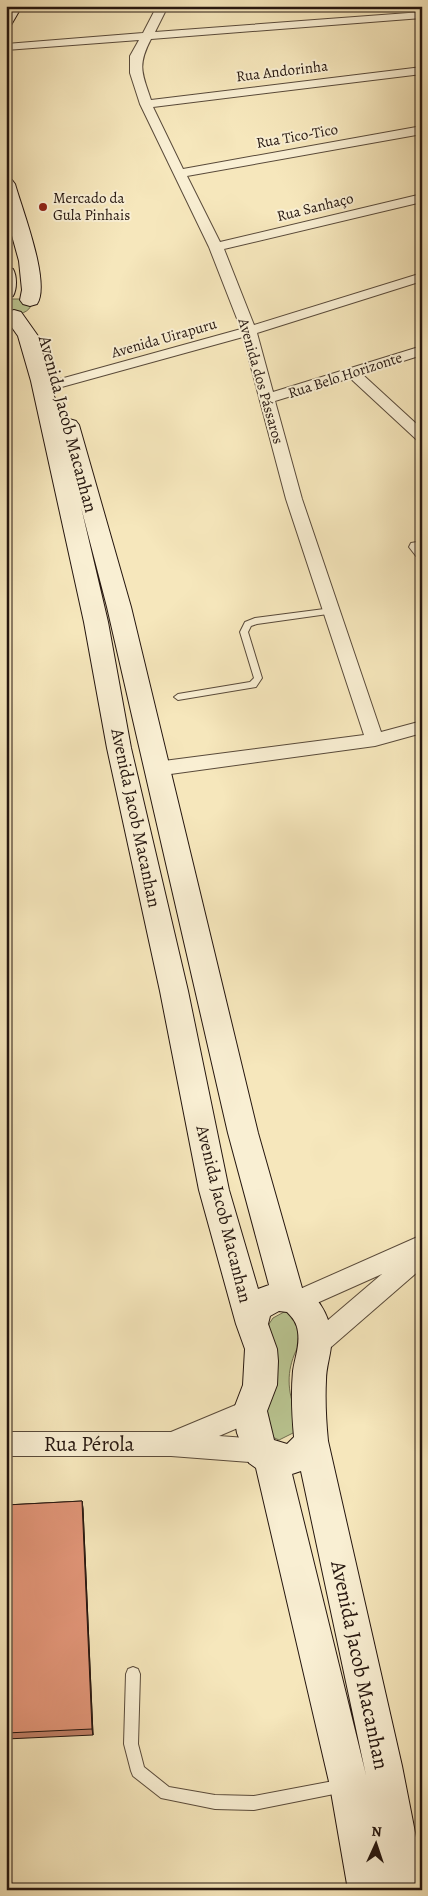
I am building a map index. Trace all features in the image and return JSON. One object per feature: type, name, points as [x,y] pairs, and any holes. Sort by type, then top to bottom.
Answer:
[{"type":"main road","points":[[6,22],[15,6]]},
{"type":"main road","points":[[6,186],[32,276],[33,294],[15,305],[6,273]]},
{"type":"main road","name":"Avenida Jacob Macanhan","points":[[15,305],[38,321],[44,332],[119,607],[244,1133],[293,1298],[311,1320],[315,1346],[311,1359],[309,1386],[308,1414],[311,1441],[383,1766],[406,1890]]},
{"type":"main road","name":"Avenida Jacob Macanhan","points":[[15,305],[28,336],[48,410],[96,622],[119,748],[174,991],[214,1190],[252,1324],[261,1349],[260,1385],[250,1411],[254,1433],[266,1455],[348,1786],[368,1890]]},
{"type":"main road","name":"Avenida Jacob Macanhan","points":[[252,1324],[255,1308],[264,1301],[293,1298]]},
{"type":"main road","points":[[266,1455],[287,1460],[302,1454],[311,1441]]},
{"type":"street","name":"Avenida dos Pássaros","points":[[163,6],[136,56],[135,64],[146,104],[216,248],[249,331],[294,499],[375,740]]},
{"type":"street","points":[[6,47],[145,38],[422,15]]},
{"type":"street","name":"Rua Andorinha","points":[[146,104],[422,70]]},
{"type":"street","name":"Rua Tico-Tico","points":[[179,174],[422,130]]},
{"type":"street","name":"Rua Sanhaço","points":[[216,248],[422,198]]},
{"type":"street","name":"Avenida Uirapuru","points":[[58,384],[249,331],[422,277]]},
{"type":"street","name":"Rua Belo Horizonte","points":[[268,399],[422,350]]},
{"type":"street","points":[[353,373],[422,437]]},
{"type":"street","points":[[156,769],[375,740],[422,728]]},
{"type":"street","points":[[293,1298],[422,1245]]},
{"type":"street","points":[[315,1346],[422,1254]]},
{"type":"street","name":"Rua Pérola","points":[[171,1444],[250,1411]]},
{"type":"street","name":"Rua Pérola","points":[[6,1444],[171,1444],[266,1455]]},
{"type":"lane","points":[[178,697],[253,684],[258,678],[244,632],[248,624],[255,621],[332,611]]},
{"type":"lane","points":[[134,1674],[131,1744],[138,1771],[166,1793],[215,1802],[254,1803],[348,1786]]},
{"type":"green space","points":[[9,299],[22,299],[31,306],[20,314],[6,313],[6,301]]},
{"type":"green space","points":[[284,1312],[291,1312],[304,1337],[296,1351],[289,1373],[296,1418],[295,1432],[279,1440],[268,1435],[261,1424],[269,1324],[273,1318]]},
{"type":"building","points":[[82,1501],[92,1729],[6,1733],[6,1505]]},
{"type":"place","name":"Mercado da Gula Pinhais","points":[[43,207]]}]
